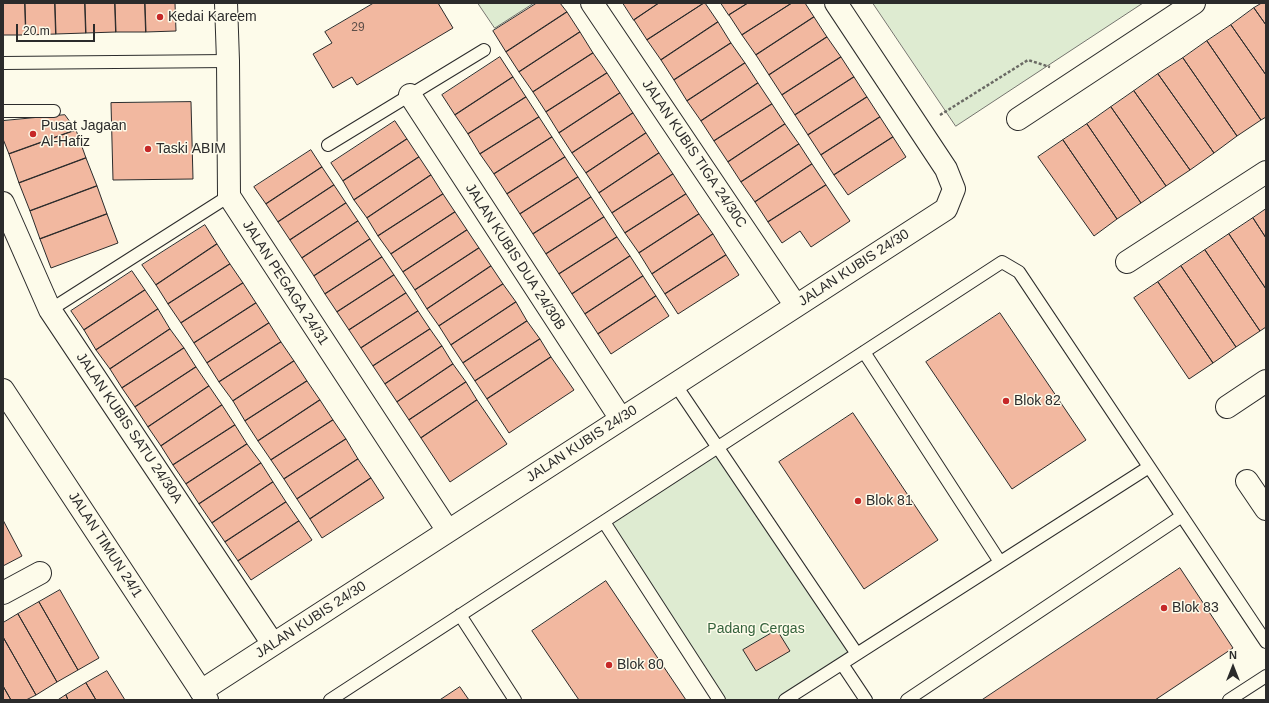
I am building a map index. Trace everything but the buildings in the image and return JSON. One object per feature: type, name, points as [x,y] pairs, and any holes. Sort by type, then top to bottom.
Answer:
[{"type":"street","points":[[226,3],[229,196]]},
{"type":"street","name":"JALAN KUBIS TIGA 24/30C","points":[[592,3],[796,306]]},
{"type":"street","points":[[836,3],[919,129]]},
{"type":"street","points":[[1018,120],[1194,3]]},
{"type":"street","name":"JALAN KUBIS DUA 24/30B","points":[[410,95],[621,419]]},
{"type":"street","name":"JALAN KUBIS 24/30","points":[[204,695],[273,644],[946,209],[954,189],[946,169],[919,129]]},
{"type":"street","points":[[1126,262],[1266,172]]},
{"type":"street","name":"JALAN PEGAGA 24/31","points":[[229,196],[448,531]]},
{"type":"street","name":"JALAN KUBIS SATU 24/30A","points":[[3,203],[50,310],[273,644]]},
{"type":"street","points":[[1227,408],[1266,381]]},
{"type":"street","name":"JALAN TIMUN 24/1","points":[[3,390],[204,695]]},
{"type":"street","points":[[1247,481],[1266,509]]},
{"type":"street","points":[[3,593],[40,573]]},
{"type":"lane","points":[[328,145],[484,50]]},
{"type":"lane","points":[[3,63],[228,61]]},
{"type":"lane","points":[[3,111],[54,111]]},
{"type":"lane","points":[[50,310],[229,196]]},
{"type":"lane","points":[[330,700],[1002,262],[1019,272],[1266,642]]},
{"type":"lane","points":[[864,352],[1000,562]]},
{"type":"lane","points":[[675,384],[857,654]]},
{"type":"lane","points":[[785,700],[1149,467]]},
{"type":"lane","points":[[907,700],[1182,516]]},
{"type":"lane","points":[[604,522],[719,700]]},
{"type":"lane","points":[[460,615],[516,700]]},
{"type":"lane","points":[[842,664],[866,700]]},
{"type":"lane","points":[[1229,700],[1266,676]]},
{"type":"path","points":[[919,129],[1028,60],[1081,78]]},
{"type":"green space","points":[[478,3],[534,3],[495,28]]},
{"type":"green space","points":[[873,3],[1143,3],[956,126]]},
{"type":"green space","name":"Padang Cergas","points":[[718,447],[857,654],[785,700],[719,700],[604,522]]},
{"type":"place","name":"Kedai Kareem","points":[[160,17]]},
{"type":"place","name":"Pusat Jagaan Al-Hafiz","points":[[33,134]]},
{"type":"place","name":"Taski ABIM","points":[[148,149]]},
{"type":"place","name":"Blok 82","points":[[1006,401]]},
{"type":"place","name":"Blok 81","points":[[858,501]]},
{"type":"place","name":"Blok 83","points":[[1164,608]]},
{"type":"place","name":"Blok 80","points":[[609,665]]}]
